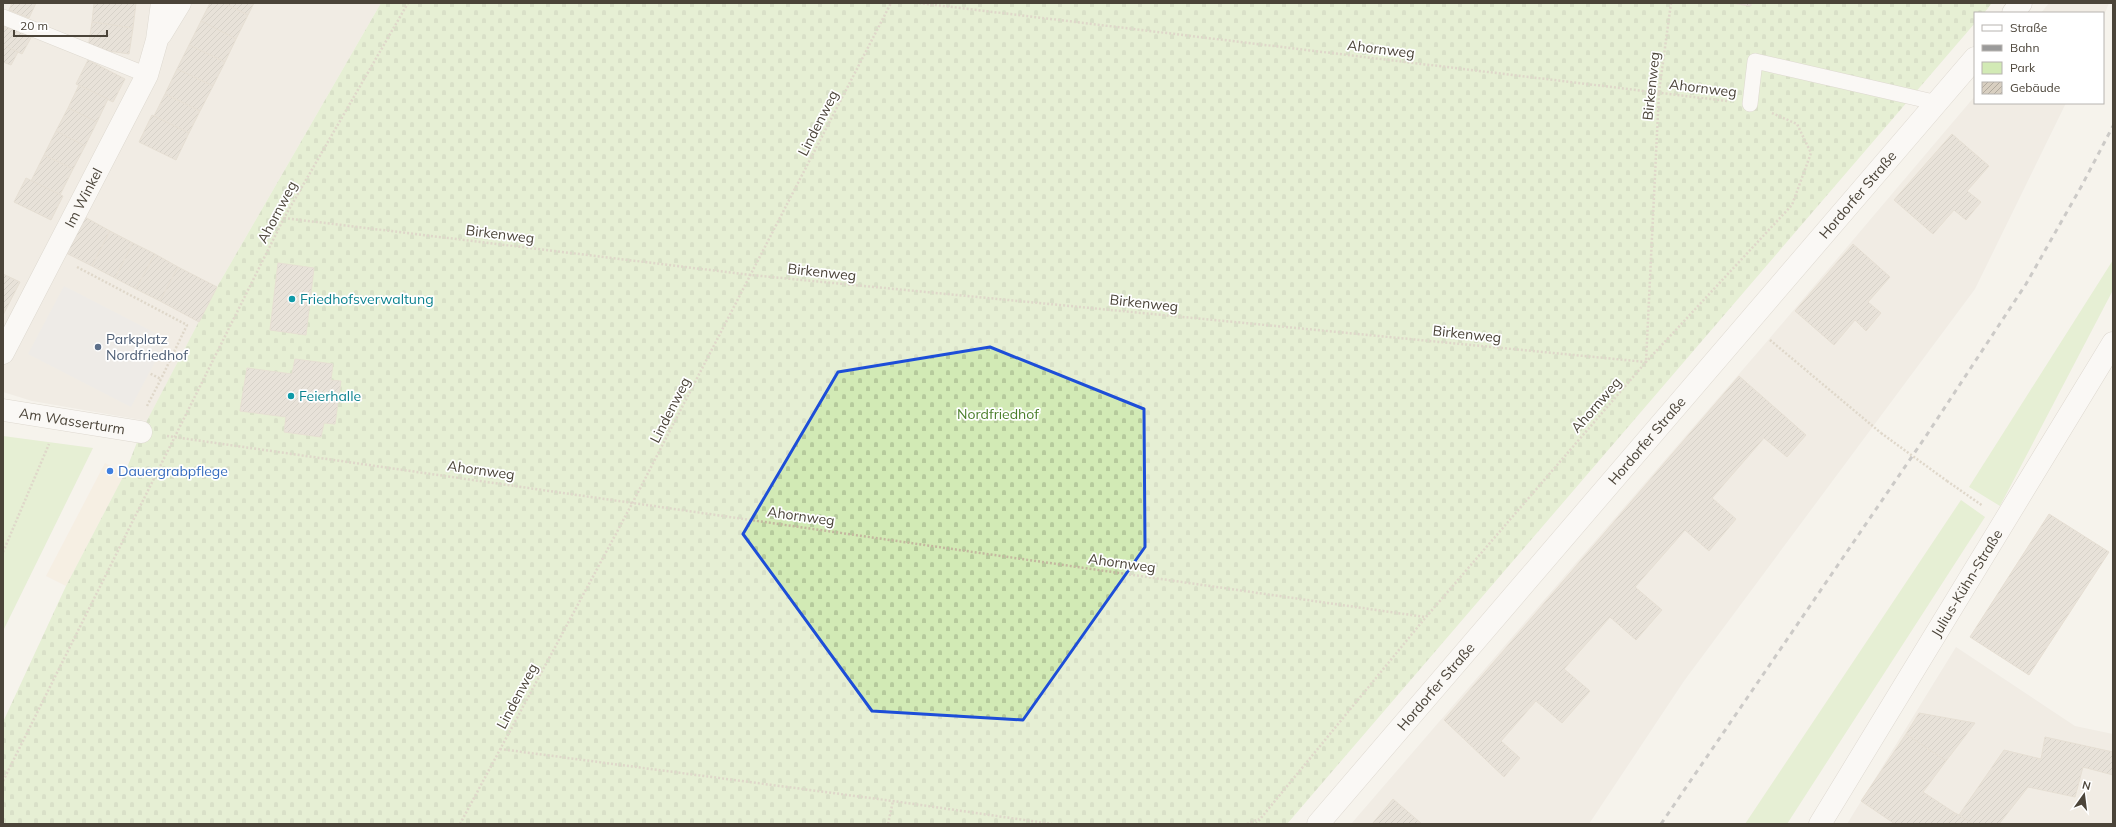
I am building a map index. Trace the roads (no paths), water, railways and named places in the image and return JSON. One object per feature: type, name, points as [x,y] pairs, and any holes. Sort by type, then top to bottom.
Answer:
[{"type":"street","name":"Im Winkel","points":[[3,353],[147,76],[157,40],[162,3]]},
{"type":"street","name":"Im Winkel","points":[[157,40],[180,3]]},
{"type":"street","points":[[2014,12],[2021,3]]},
{"type":"street","name":"Hordorfer Straße","points":[[1318,824],[1974,59]]},
{"type":"street","name":"Julius-Kühn-Straße","points":[[1820,824],[2113,343]]},
{"type":"street","name":"Am Wasserturm","points":[[3,410],[138,431]]},
{"type":"lane","points":[[3,17],[147,76]]},
{"type":"lane","points":[[1750,104],[1755,61],[1913,96],[1938,103]]},
{"type":"railway","points":[[1661,824],[1926,436],[2026,284],[2081,187],[2113,126]]},
{"type":"place","name":"Friedhofsverwaltung","points":[[292,299]]},
{"type":"place","name":"Parkplatz Nordfriedhof","points":[[98,347]]},
{"type":"place","name":"Feierhalle","points":[[291,396]]},
{"type":"place","name":"Dauergrabpflege","points":[[110,471]]},
{"type":"park label","name":"Nordfriedhof","points":[[998,414]]}]
